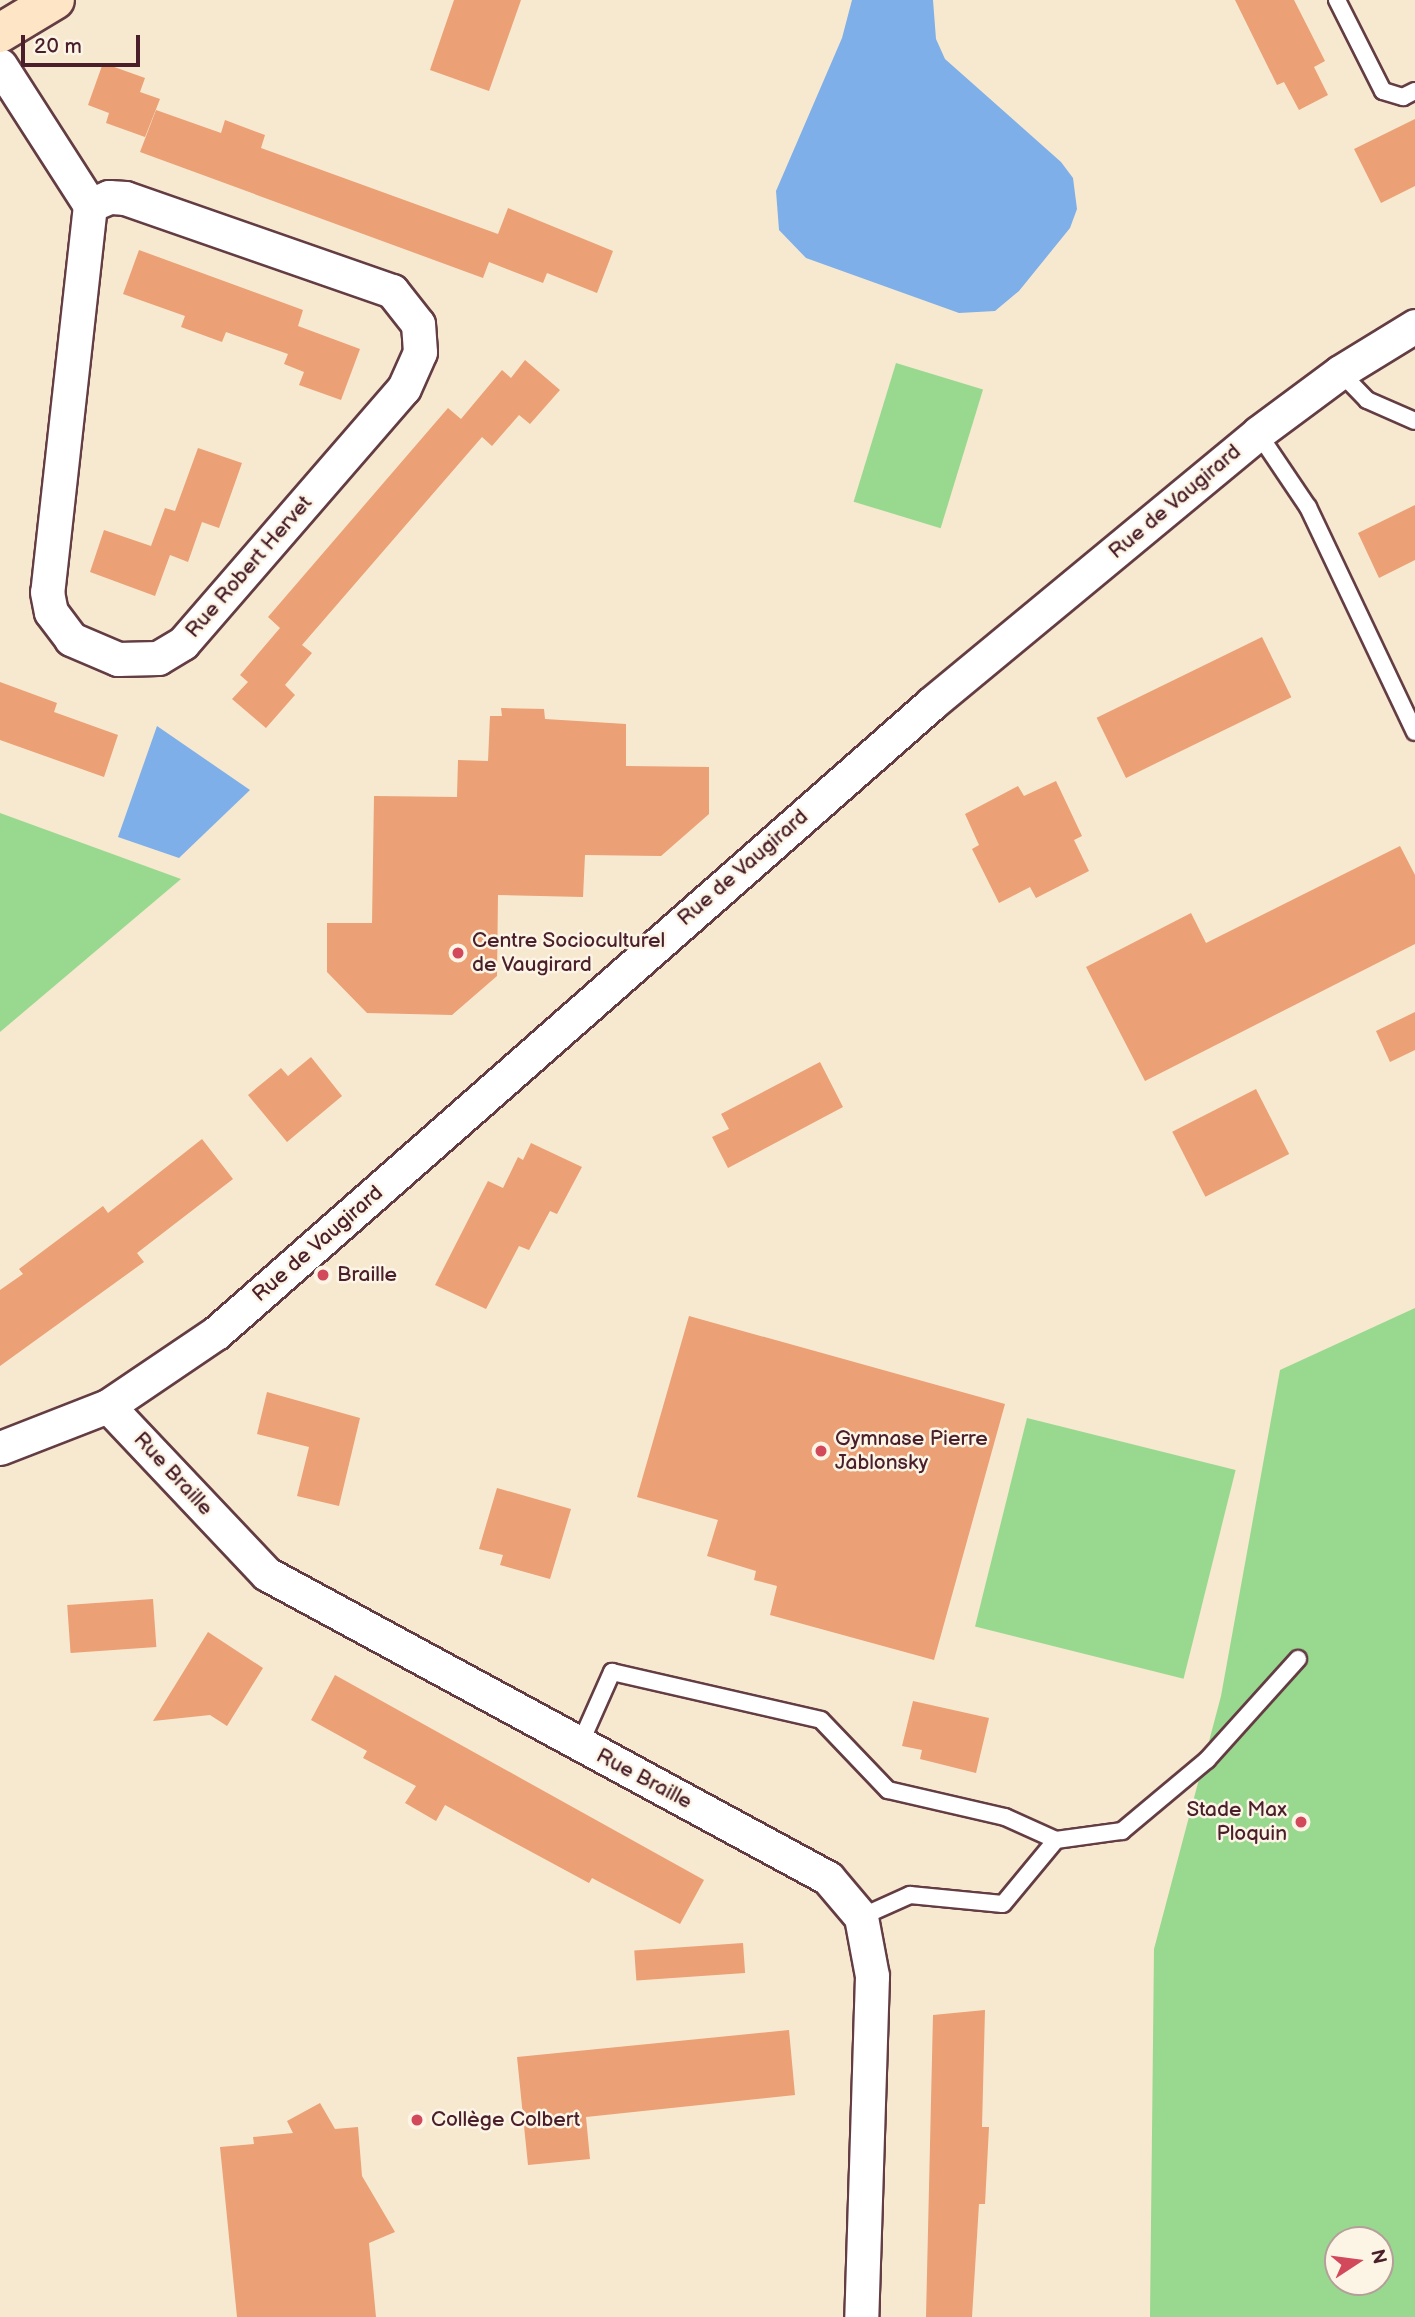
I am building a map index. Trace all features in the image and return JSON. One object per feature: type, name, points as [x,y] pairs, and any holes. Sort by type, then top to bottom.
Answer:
[{"type":"main road","points":[[0,33],[55,0]]},
{"type":"street","points":[[0,65],[90,205]]},
{"type":"street","name":"Rue Robert Hervet","points":[[109,197],[125,198],[392,291],[418,324],[420,352],[404,388],[183,643],[158,658],[118,659],[71,639],[51,612],[47,592],[90,205],[109,197]]},
{"type":"street","name":"Rue de Vaugirard","points":[[0,1448],[108,1406],[216,1333],[932,703],[1258,433],[1339,372],[1415,326]]},
{"type":"street","name":"Rue Braille","points":[[108,1406],[267,1574],[828,1878],[861,1917],[872,1976],[861,2317]]},
{"type":"lane","points":[[1337,0],[1383,91],[1403,97],[1415,91]]},
{"type":"lane","points":[[1339,372],[1367,400],[1415,421]]},
{"type":"lane","points":[[1258,433],[1308,507],[1415,732]]},
{"type":"lane","points":[[580,1744],[612,1672],[821,1720],[888,1790],[1005,1817],[1056,1840],[1122,1830],[1207,1760],[1298,1658]]},
{"type":"lane","points":[[861,1917],[910,1895],[1003,1904],[1056,1840]]},
{"type":"green space","points":[[896,363],[983,390],[941,528],[854,502]]},
{"type":"green space","points":[[0,813],[181,879],[0,1032]]},
{"type":"green space","name":"Stade Max Ploquin","points":[[1415,1308],[1415,2317],[1150,2317],[1154,1949],[1221,1696],[1280,1370]]},
{"type":"green space","points":[[1027,1418],[1236,1470],[1184,1679],[975,1627]]},
{"type":"water","points":[[852,0],[933,0],[936,39],[945,59],[1061,162],[1073,178],[1077,209],[1070,228],[1019,291],[995,311],[959,313],[806,258],[779,230],[776,191],[842,38]]},
{"type":"water","points":[[157,726],[250,790],[179,858],[118,837]]},
{"type":"building","points":[[454,0],[521,0],[489,91],[430,70]]},
{"type":"building","points":[[1235,0],[1294,0],[1325,61],[1314,67],[1328,95],[1299,110],[1284,82],[1277,85]]},
{"type":"building","points":[[103,63],[145,78],[140,92],[160,99],[145,137],[106,123],[109,113],[88,105]]},
{"type":"building","points":[[156,110],[221,133],[225,120],[265,135],[261,148],[498,234],[508,208],[613,251],[597,293],[547,273],[543,283],[489,262],[483,278],[140,152]]},
{"type":"building","points":[[1415,119],[1415,186],[1381,203],[1354,149]]},
{"type":"building","points":[[139,250],[303,310],[298,326],[360,349],[341,400],[299,385],[304,372],[284,364],[288,354],[226,332],[222,342],[181,327],[185,316],[123,294]]},
{"type":"building","points":[[525,360],[560,390],[530,424],[519,415],[492,446],[482,437],[302,645],[312,653],[285,685],[295,695],[266,728],[232,699],[248,682],[240,675],[280,628],[268,617],[448,408],[461,419],[502,370],[511,378]]},
{"type":"building","points":[[198,448],[242,463],[219,528],[202,522],[188,562],[170,555],[155,596],[90,572],[104,530],[151,546],[165,508],[175,511]]},
{"type":"building","points":[[1415,505],[1415,560],[1379,578],[1358,533]]},
{"type":"building","points":[[1262,637],[1291,697],[1126,778],[1097,718]]},
{"type":"building","points":[[0,682],[57,703],[54,712],[118,735],[104,777],[0,740]]},
{"type":"building","points":[[501,708],[544,709],[545,719],[626,724],[626,766],[709,767],[709,814],[661,856],[585,855],[583,897],[498,895],[497,976],[452,1015],[367,1013],[327,972],[327,923],[372,923],[374,796],[457,797],[458,760],[488,761],[490,716],[502,716]]},
{"type":"building","points":[[1056,781],[1082,836],[1074,840],[1089,871],[1036,898],[1030,887],[999,903],[972,849],[979,845],[965,814],[1018,786],[1024,796]]},
{"type":"building","points":[[1400,846],[1415,875],[1415,944],[1145,1081],[1086,967],[1191,913],[1206,943]]},
{"type":"building","points":[[1415,1012],[1415,1050],[1390,1062],[1376,1031]]},
{"type":"building","points":[[311,1057],[342,1096],[287,1142],[248,1095],[281,1068],[288,1076]]},
{"type":"building","points":[[820,1062],[843,1107],[728,1168],[712,1137],[729,1129],[721,1114]]},
{"type":"building","points":[[1256,1089],[1289,1154],[1205,1197],[1172,1132]]},
{"type":"building","points":[[202,1139],[233,1179],[137,1253],[144,1262],[0,1366],[0,1290],[23,1274],[19,1269],[103,1206],[108,1213]]},
{"type":"building","points":[[531,1143],[582,1167],[557,1214],[550,1211],[529,1250],[519,1246],[486,1309],[435,1285],[488,1181],[503,1188],[518,1157],[523,1160]]},
{"type":"building","name":"Gymnase Pierre Jablonsky","points":[[689,1316],[1005,1404],[934,1660],[770,1615],[777,1586],[754,1580],[756,1571],[707,1556],[718,1520],[637,1497]]},
{"type":"building","points":[[267,1392],[360,1418],[339,1506],[297,1496],[309,1447],[257,1434]]},
{"type":"building","points":[[497,1488],[571,1509],[550,1579],[500,1565],[503,1555],[479,1549]]},
{"type":"building","points":[[153,1599],[156,1647],[71,1653],[67,1605]]},
{"type":"building","points":[[208,1632],[263,1668],[227,1726],[210,1715],[153,1721]]},
{"type":"building","points":[[335,1675],[704,1880],[680,1924],[592,1878],[589,1883],[445,1805],[436,1821],[405,1803],[416,1786],[363,1758],[367,1751],[311,1720]]},
{"type":"building","points":[[913,1701],[989,1718],[976,1773],[920,1759],[922,1750],[902,1746]]},
{"type":"building","points":[[743,1943],[745,1973],[636,1981],[634,1951]]},
{"type":"building","points":[[985,2010],[982,2127],[989,2127],[985,2204],[979,2204],[972,2317],[926,2317],[933,2015]]},
{"type":"building","points":[[789,2030],[795,2095],[586,2117],[590,2159],[528,2165],[517,2057]]},
{"type":"building","points":[[320,2103],[335,2129],[358,2127],[362,2176],[395,2232],[369,2243],[376,2317],[237,2317],[220,2147],[254,2144],[253,2137],[293,2133],[287,2121]]},
{"type":"place","name":"Centre Socioculturel de Vaugirard","points":[[458,953]]},
{"type":"place","name":"Braille","points":[[323,1275]]},
{"type":"place","name":"Gymnase Pierre Jablonsky","points":[[821,1451]]},
{"type":"place","name":"Stade Max Ploquin","points":[[1301,1822]]},
{"type":"place","name":"Collège Colbert","points":[[417,2120]]}]
